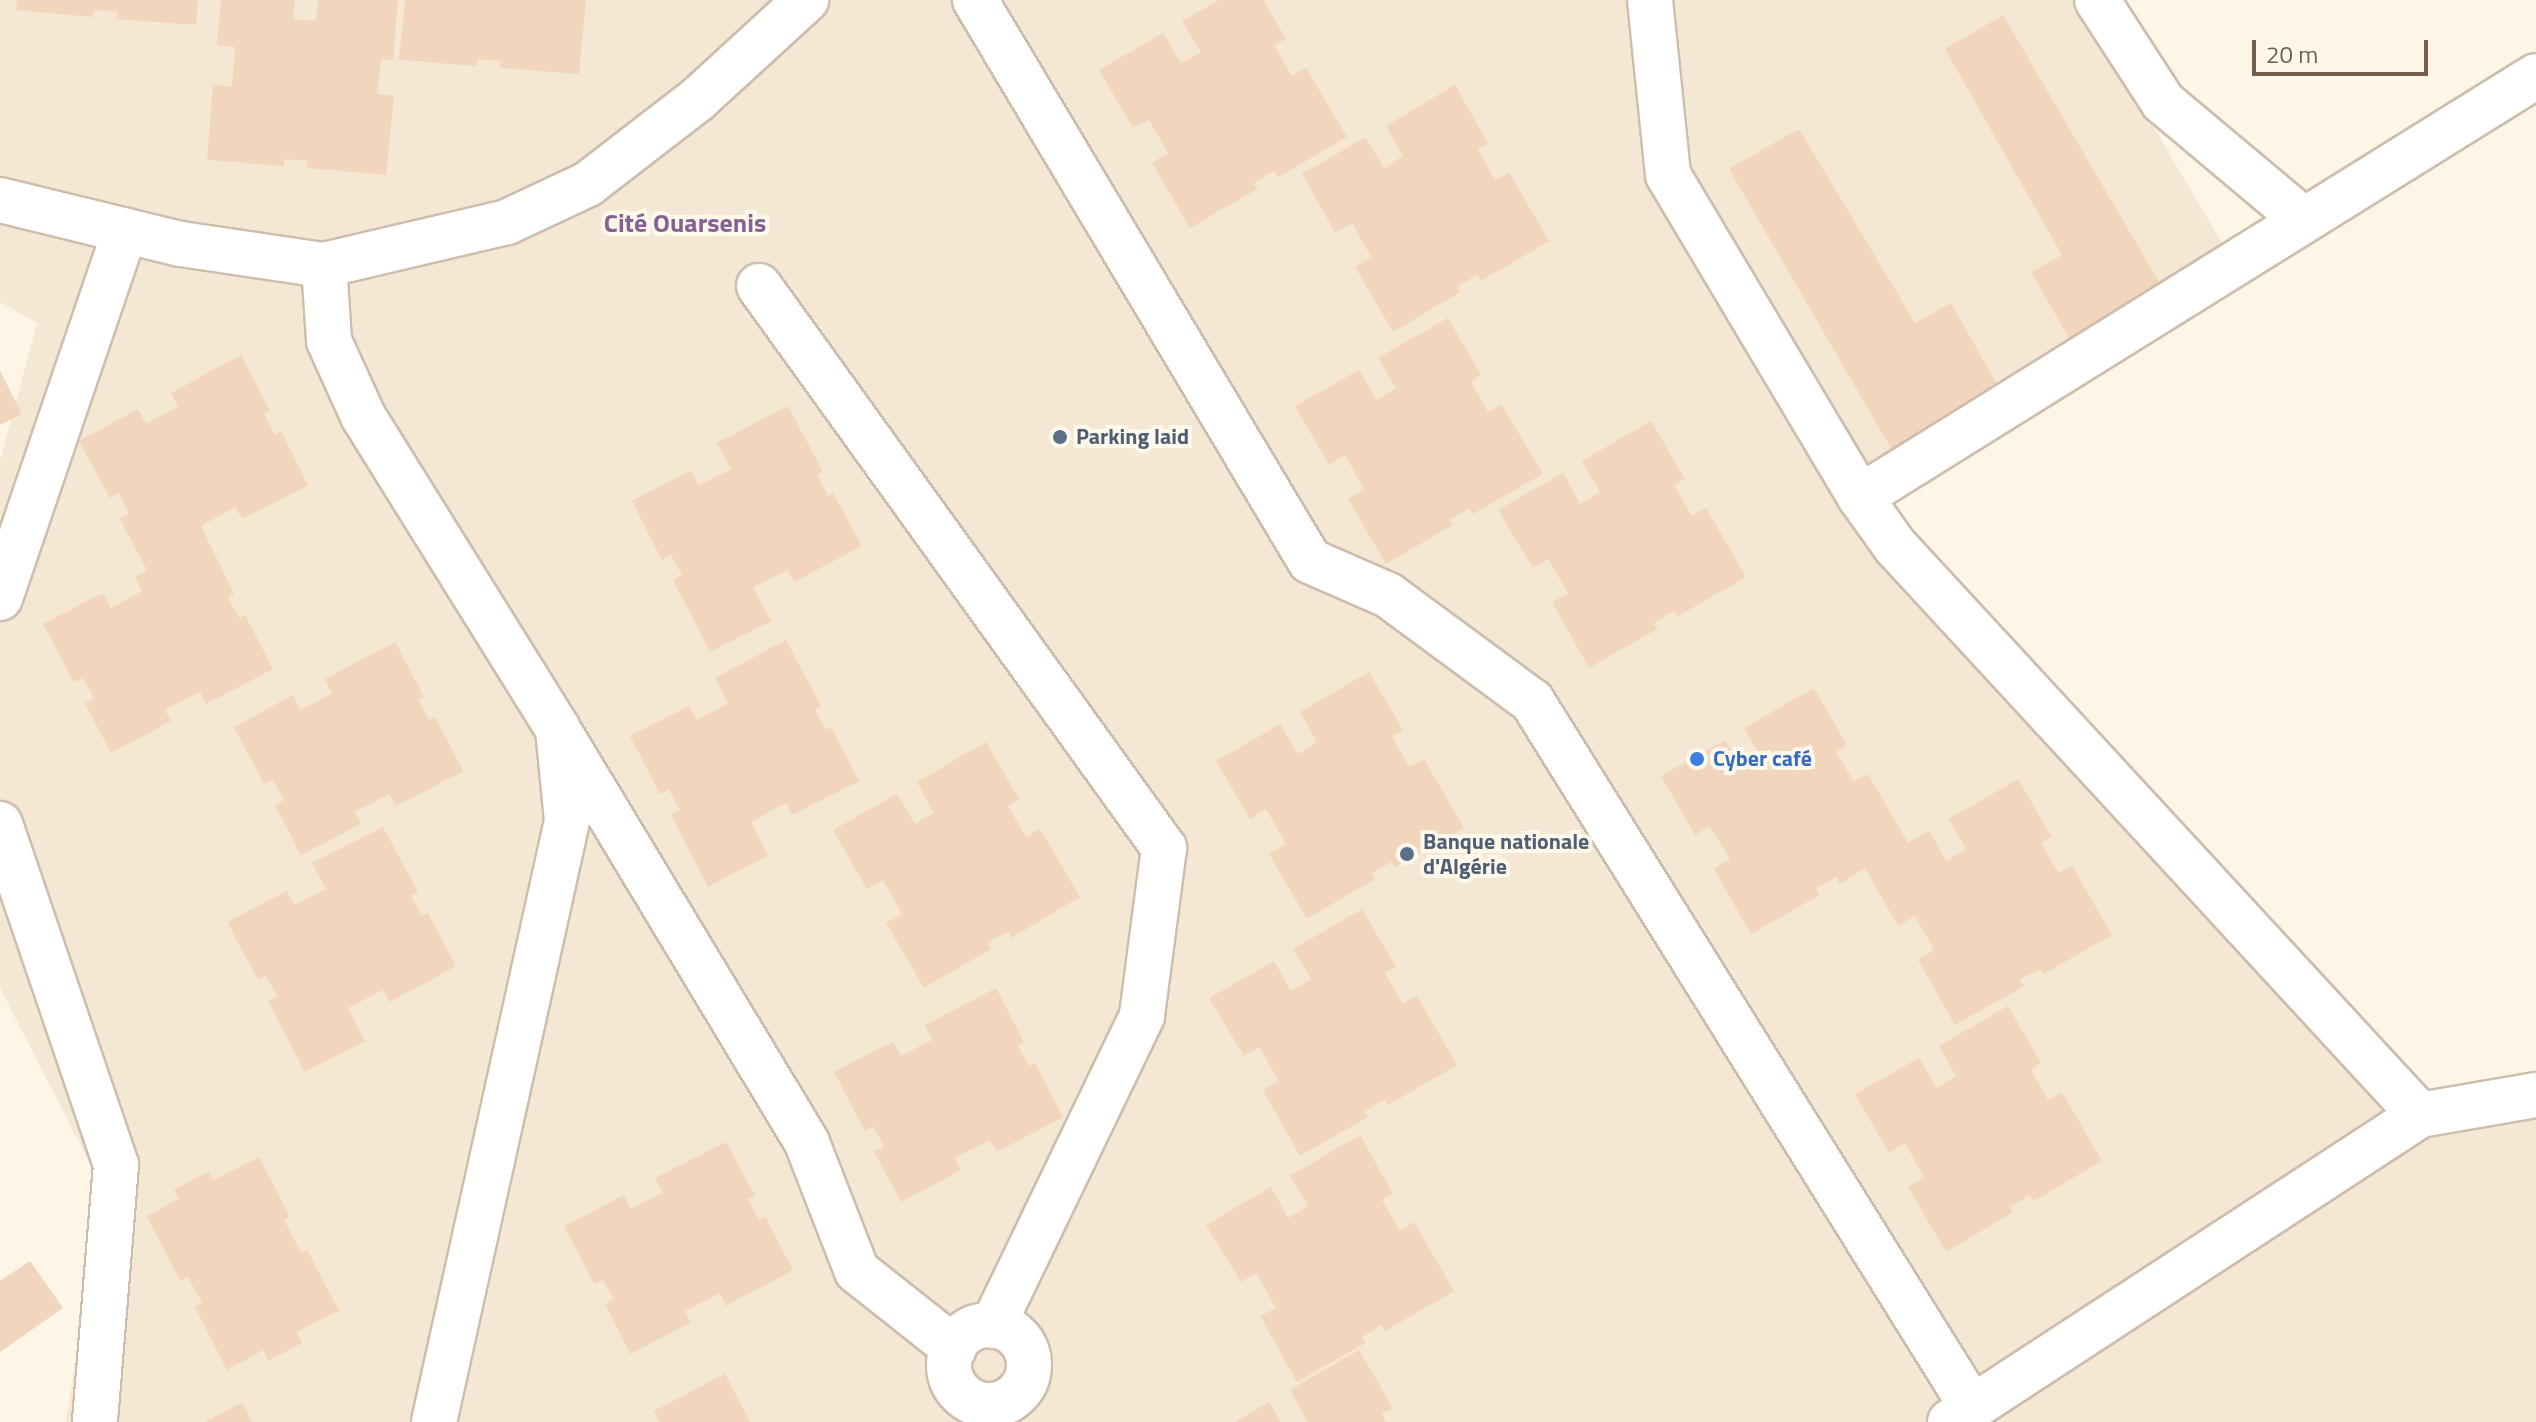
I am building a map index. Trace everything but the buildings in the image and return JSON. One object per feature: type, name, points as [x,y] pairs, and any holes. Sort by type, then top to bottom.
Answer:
[{"type":"street","points":[[0,200],[125,231],[324,265],[507,222],[588,184],[698,99],[806,0]]},
{"type":"street","points":[[975,0],[1310,561],[1388,595],[1532,701],[1961,1415],[2420,1115],[2536,1095]]},
{"type":"street","points":[[1650,0],[1668,175],[1860,497],[1895,546],[2420,1115]]},
{"type":"street","points":[[2097,0],[2163,102],[2301,218]]},
{"type":"street","points":[[1860,497],[2301,218],[2536,76]]},
{"type":"street","points":[[1,592],[125,231]]},
{"type":"street","points":[[324,265],[329,341],[363,416],[558,729],[807,1143],[857,1271],[954,1348]]},
{"type":"street","points":[[759,286],[1164,848],[1142,1016],[993,1326]]},
{"type":"street","points":[[434,1422],[567,821],[558,729]]},
{"type":"street","points":[[0,824],[116,1165],[95,1422]]},
{"type":"street","points":[[993,1326],[1022,1342],[1030,1368],[1019,1393],[978,1413],[952,1381],[954,1348],[975,1328],[993,1326]]},
{"type":"shaded area","points":[[0,0],[2079,0],[2236,267],[1861,496],[2419,1115],[2536,1095],[2536,1422],[66,1422],[102,1187],[0,988],[0,461],[37,323],[0,302]]},
{"type":"place","name":"Parking laid","points":[[1060,437]]},
{"type":"place","name":"Cyber café","points":[[1697,759]]},
{"type":"place","name":"Banque nationale d'Algérie","points":[[1407,854]]},
{"type":"district","name":"Cité Ouarsenis","points":[[685,223]]}]
